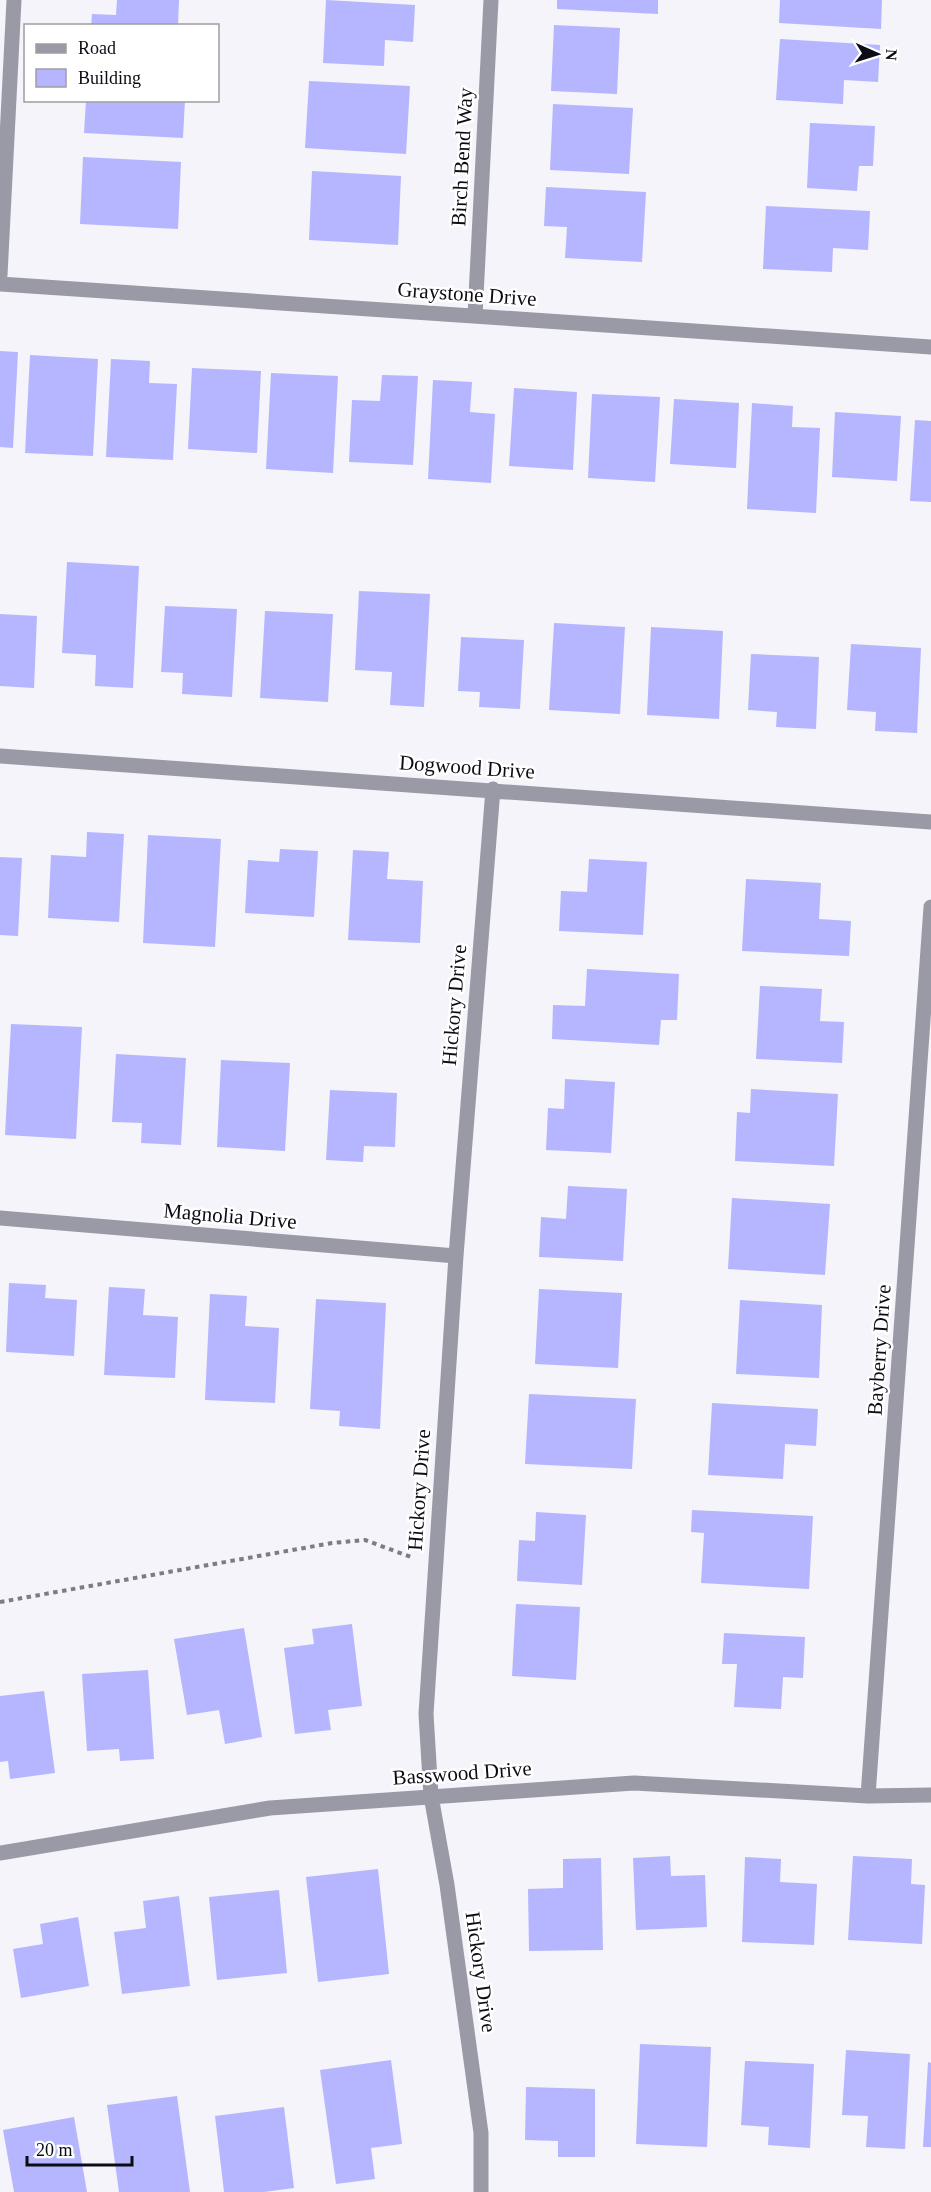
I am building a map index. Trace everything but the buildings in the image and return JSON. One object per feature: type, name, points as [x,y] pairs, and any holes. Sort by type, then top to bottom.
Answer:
[{"type":"street","points":[[0,275],[14,0]]},
{"type":"street","name":"Birch Bend Way","points":[[475,316],[491,0]]},
{"type":"street","name":"Graystone Drive","points":[[0,284],[931,347]]},
{"type":"street","name":"Dogwood Drive","points":[[0,756],[493,789],[931,822]]},
{"type":"street","name":"Hickory Drive","points":[[481,2192],[481,2133],[447,1885],[431,1796],[426,1714],[456,1256],[493,789]]},
{"type":"street","name":"Bayberry Drive","points":[[868,1796],[931,907]]},
{"type":"street","name":"Magnolia Drive","points":[[0,1218],[456,1256]]},
{"type":"street","name":"Basswood Drive","points":[[0,1853],[270,1808],[634,1783],[868,1796],[931,1795]]},
{"type":"path","points":[[0,1602],[297,1549],[365,1540],[435,1566]]}]
